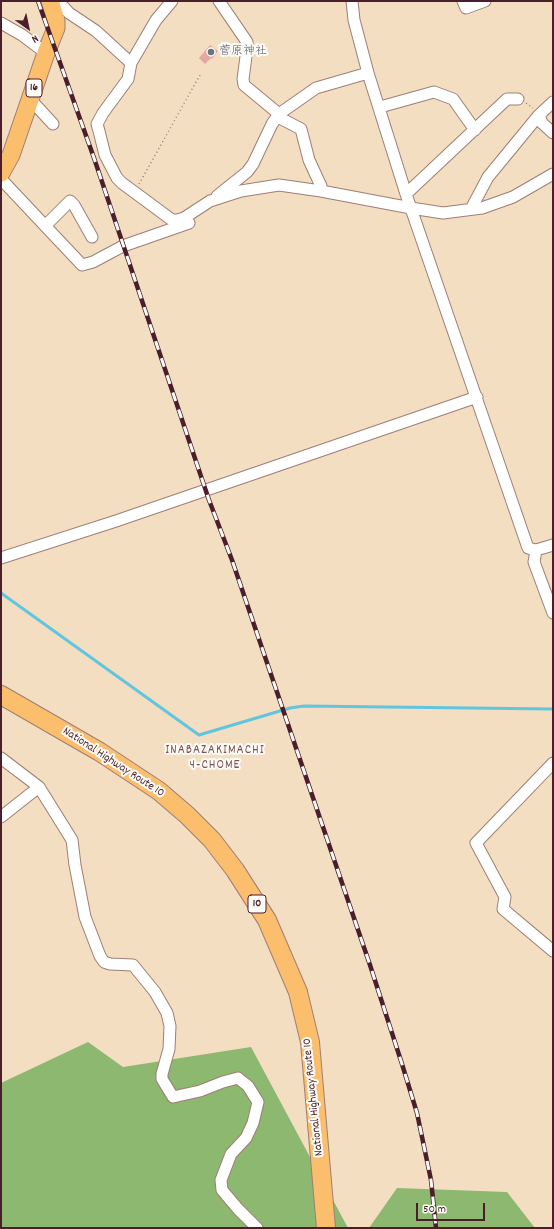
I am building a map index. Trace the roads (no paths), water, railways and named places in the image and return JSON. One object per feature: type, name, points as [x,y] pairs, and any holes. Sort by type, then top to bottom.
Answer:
[{"type":"highway","name":"National Highway Route 10","points":[[1,695],[100,752],[159,791],[187,815],[212,840],[267,920],[298,992],[310,1042],[326,1228]]},
{"type":"main road","name":"16","points":[[1,173],[11,155],[56,28],[56,20],[50,1]]},
{"type":"street","points":[[58,1],[69,13],[96,31],[131,63]]},
{"type":"street","points":[[172,1],[156,20],[131,63],[128,79],[103,113],[97,124],[105,155],[122,183],[172,220],[184,218],[210,201],[247,172],[253,164],[272,124],[278,116],[316,88],[368,73]]},
{"type":"street","points":[[220,1],[247,42],[243,79],[244,85],[278,116],[300,129],[309,160],[321,186],[321,191]]},
{"type":"street","points":[[352,1],[354,20],[368,73],[380,107],[406,194],[528,548],[536,550],[553,545]]},
{"type":"street","points":[[463,1],[466,8],[484,1]]},
{"type":"street","points":[[1,23],[22,35],[46,53]]},
{"type":"street","points":[[380,107],[434,92],[453,99],[475,130]]},
{"type":"street","points":[[30,99],[53,124]]},
{"type":"street","points":[[406,194],[507,99],[518,100]]},
{"type":"street","points":[[470,209],[488,176],[539,115],[553,102]]},
{"type":"street","points":[[539,115],[542,122],[553,134]]},
{"type":"street","points":[[210,201],[255,188],[279,185],[443,213],[482,208],[513,197],[553,174]]},
{"type":"street","points":[[1,179],[82,265],[93,262],[123,246],[192,222],[231,194]]},
{"type":"street","points":[[45,226],[70,201],[74,205],[92,237]]},
{"type":"street","points":[[1,558],[116,521],[476,397]]},
{"type":"street","points":[[536,550],[534,562],[553,613]]},
{"type":"street","points":[[1,758],[39,787],[72,840],[85,917],[100,956],[104,962],[110,964],[133,965],[154,992],[167,1013],[170,1026],[169,1049],[162,1079],[173,1097],[200,1091],[238,1078],[248,1086],[258,1102],[253,1123],[246,1138],[231,1154],[221,1180],[222,1190],[257,1228]]},
{"type":"street","points":[[553,763],[476,843],[505,897],[503,909],[553,951]]},
{"type":"street","points":[[1,817],[39,787]]},
{"type":"waterway","points":[[1,593],[199,735],[290,708],[304,706],[553,709]]},
{"type":"railway","points":[[38,1],[94,158],[209,500],[232,560],[370,965],[417,1113],[431,1180],[436,1228]]},
{"type":"place","name":"菅原神社","points":[[211,52]]},
{"type":"district","name":"INABAZAKIMACHI 4-CHOME","points":[[215,758]]}]
